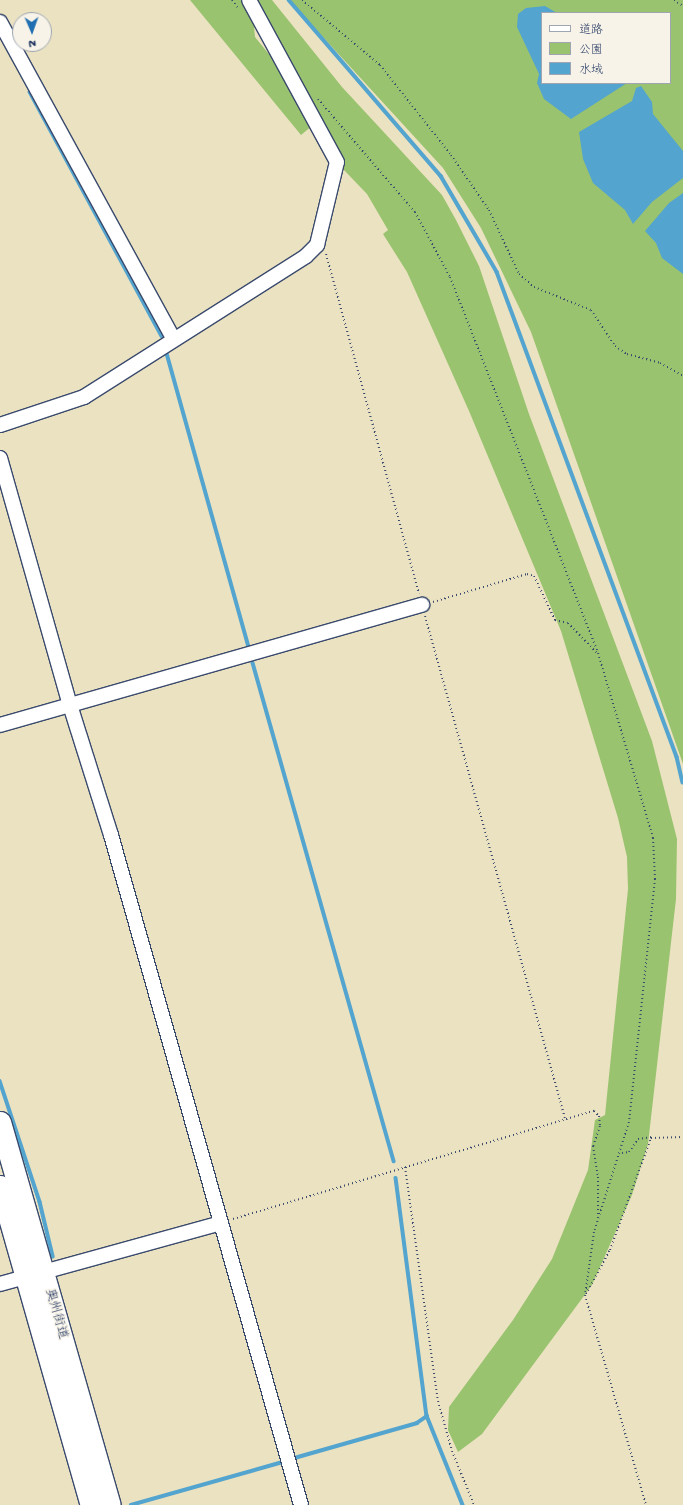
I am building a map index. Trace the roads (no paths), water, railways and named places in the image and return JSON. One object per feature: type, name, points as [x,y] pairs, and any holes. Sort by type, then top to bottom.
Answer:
[{"type":"highway","name":"奥州街道","points":[[0,1122],[35,1275],[91,1505]]},
{"type":"highway","name":"奥州街道","points":[[0,1186],[35,1275],[110,1505]]},
{"type":"street","points":[[0,425],[84,397],[173,338],[306,256],[317,244],[325,225],[337,162],[245,5]]},
{"type":"street","points":[[0,22],[173,338]]},
{"type":"street","points":[[0,458],[70,705],[111,835],[300,1505]]},
{"type":"street","points":[[0,724],[422,605]]},
{"type":"street","points":[[0,1284],[221,1223]]},
{"type":"water","points":[[545,6],[555,12],[541,12],[541,84],[625,84],[571,119],[544,99],[537,83],[539,74],[517,27],[518,14],[526,8]]},
{"type":"water","points":[[641,86],[652,102],[653,114],[683,151],[683,178],[652,202],[633,224],[625,210],[593,183],[583,159],[579,132],[632,101],[636,88]]},
{"type":"water","points":[[683,193],[683,274],[662,258],[656,243],[645,231],[669,203]]},
{"type":"waterway","points":[[289,0],[441,176],[497,272],[677,757],[683,782]]},
{"type":"waterway","points":[[30,92],[162,336]]},
{"type":"waterway","points":[[166,350],[250,650]]},
{"type":"waterway","points":[[251,656],[394,1161]]},
{"type":"waterway","points":[[0,1081],[40,1202],[53,1256]]},
{"type":"waterway","points":[[396,1178],[427,1416],[463,1505]]},
{"type":"waterway","points":[[291,1459],[417,1423],[427,1416]]},
{"type":"waterway","points":[[131,1505],[286,1461]]}]
